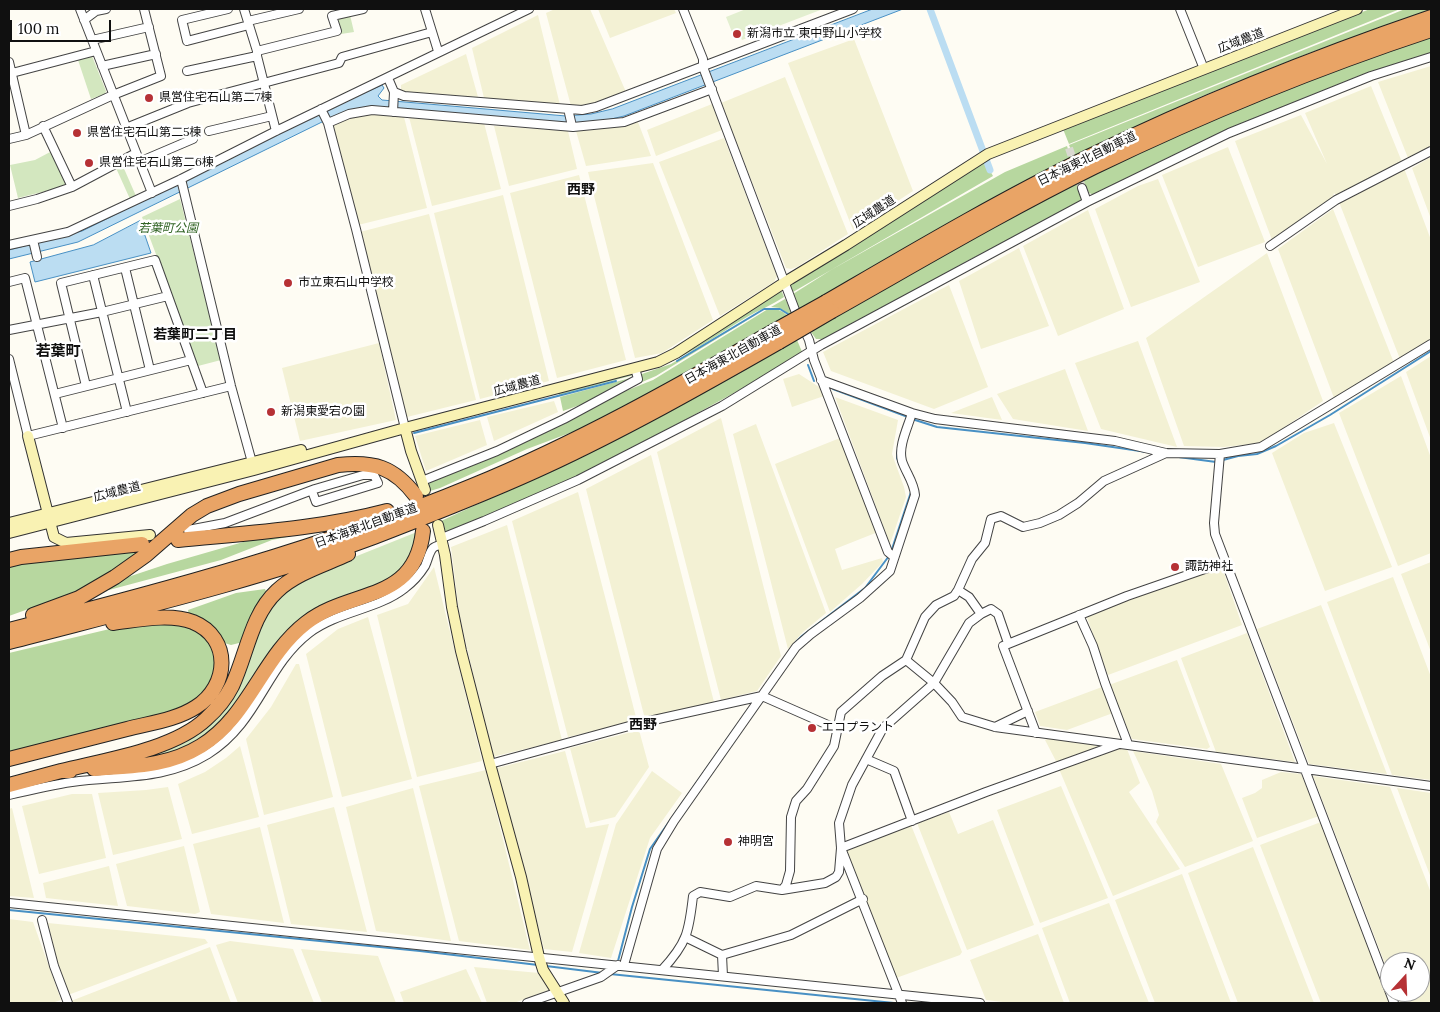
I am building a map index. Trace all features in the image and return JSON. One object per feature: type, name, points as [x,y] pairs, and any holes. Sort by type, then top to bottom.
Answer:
[{"type":"highway","name":"日本海東北自動車道","points":[[829,306],[934,239],[1042,180],[1139,133],[1252,83],[1431,17]]},
{"type":"highway","name":"日本海東北自動車道","points":[[9,630],[176,586],[331,539],[471,486],[556,448],[646,403],[777,336],[829,306],[1005,213],[1141,144],[1276,86],[1431,30]]},
{"type":"highway","name":"日本海東北自動車道","points":[[9,642],[152,605],[270,571],[372,537],[478,495],[544,467],[708,382],[777,336]]},
{"type":"highway","points":[[183,535],[308,527],[368,516],[393,510],[556,448]]},
{"type":"highway","points":[[9,623],[45,612],[79,598],[101,586],[138,561],[192,516],[207,506],[239,494],[338,465],[352,463],[368,464],[388,470],[402,480],[421,489]]},
{"type":"highway","points":[[9,784],[160,746],[190,730],[205,720],[231,688],[260,612],[279,589],[294,578],[478,495]]},
{"type":"highway","points":[[61,771],[152,765],[175,759],[200,747],[214,737],[238,714],[270,661],[295,632],[323,612],[376,592],[402,578],[417,558],[422,545],[424,531]]},
{"type":"highway","points":[[9,560],[146,539]]},
{"type":"highway","points":[[9,648],[109,623],[155,618],[182,619],[194,622],[212,636],[222,656],[222,669],[219,681],[213,692],[196,708],[184,714],[9,759]]},
{"type":"street","points":[[80,9],[152,193]]},
{"type":"street","points":[[84,20],[96,11],[106,9]]},
{"type":"street","points":[[9,139],[26,135],[113,95],[161,76],[144,9]]},
{"type":"street","points":[[228,9],[182,20],[187,41],[299,9]]},
{"type":"street","points":[[244,9],[276,131]]},
{"type":"street","points":[[187,71],[337,30],[332,16],[363,9]]},
{"type":"street","points":[[425,9],[438,51]]},
{"type":"street","points":[[9,245],[68,232],[388,78],[514,12],[530,9]]},
{"type":"street","points":[[684,9],[703,59],[703,69],[794,310],[809,340],[814,360],[888,552],[894,557]]},
{"type":"street","points":[[1180,9],[1204,69]]},
{"type":"street","name":"広域農道","points":[[9,533],[49,518],[658,362],[676,353],[988,154],[1357,9]]},
{"type":"street","points":[[394,95],[483,104],[582,110],[596,107],[703,69],[851,11]]},
{"type":"street","points":[[92,40],[149,27]]},
{"type":"street","points":[[126,128],[188,103],[339,63],[342,57],[432,32]]},
{"type":"street","points":[[12,73],[96,51]]},
{"type":"street","points":[[102,66],[156,54]]},
{"type":"street","points":[[9,795],[72,782],[160,773],[195,762],[224,743],[236,731],[248,716],[286,656],[303,638],[326,623],[381,602],[400,592],[419,574],[432,549],[442,541],[578,480],[722,406],[821,345],[1087,202],[1230,133],[1371,76],[1431,57]]},
{"type":"street","points":[[9,62],[26,135]]},
{"type":"street","points":[[388,78],[394,95],[393,110]]},
{"type":"street","points":[[327,122],[363,111],[393,110],[573,127],[609,124],[624,122],[711,88]]},
{"type":"street","points":[[483,104],[487,119]]},
{"type":"street","points":[[322,110],[327,122],[356,229],[421,489],[564,419],[638,379],[635,368]]},
{"type":"street","points":[[569,113],[572,126]]},
{"type":"street","points":[[209,131],[272,116]]},
{"type":"street","points":[[43,126],[72,186]]},
{"type":"street","points":[[139,162],[193,139]]},
{"type":"street","points":[[1270,246],[1336,200],[1431,150]]},
{"type":"street","points":[[9,206],[37,199],[72,186],[136,153]]},
{"type":"street","points":[[181,179],[231,386],[253,466]]},
{"type":"street","points":[[1082,188],[1087,202]]},
{"type":"street","points":[[33,240],[37,256]]},
{"type":"street","points":[[86,386],[61,283],[155,260],[203,393]]},
{"type":"street","points":[[125,268],[150,370]]},
{"type":"street","points":[[93,275],[127,412]]},
{"type":"street","points":[[9,282],[26,278],[63,428]]},
{"type":"street","points":[[9,330],[102,312],[168,296]]},
{"type":"street","points":[[822,380],[912,414],[935,419],[1115,441],[1166,454],[1220,454],[1261,448],[1431,344]]},
{"type":"street","points":[[9,359],[12,388],[28,436],[54,537],[66,543],[146,539]]},
{"type":"street","points":[[55,394],[191,360]]},
{"type":"street","points":[[28,436],[231,386]]},
{"type":"street","points":[[527,1003],[601,977],[621,965],[657,849],[674,821],[796,647],[860,598],[890,571],[915,495],[914,486],[902,462],[901,454],[912,414]]},
{"type":"street","points":[[782,890],[786,885],[790,871],[791,817],[796,801],[807,790],[834,746],[840,712],[882,676],[906,660],[925,617],[936,605],[954,596],[958,590],[972,559],[985,543],[991,519],[1001,516],[1023,527],[1040,523],[1059,515],[1078,503],[1104,481],[1166,454]]},
{"type":"street","points":[[1220,454],[1214,523],[1215,534],[1394,1003]]},
{"type":"street","points":[[183,535],[225,522],[312,491],[363,474],[374,475],[378,483],[316,502],[312,491]]},
{"type":"street","name":"広域農道","points":[[9,523],[49,518]]},
{"type":"street","points":[[438,524],[456,630],[521,877],[539,956],[543,970],[564,1003]]},
{"type":"street","points":[[1036,733],[1003,646],[1127,596],[1225,562]]},
{"type":"street","points":[[958,590],[969,597],[981,614]]},
{"type":"street","points":[[662,970],[676,954],[685,937],[690,926],[693,896],[700,892],[730,897],[756,886],[782,890],[825,883],[836,877],[839,872],[841,848],[839,823],[852,785],[883,728],[934,683],[969,623],[981,614],[991,609],[998,614],[1008,643]]},
{"type":"street","points":[[1079,615],[1093,646],[1125,744]]},
{"type":"street","points":[[906,660],[934,683],[952,702],[962,717],[995,727],[1431,786]]},
{"type":"street","points":[[490,764],[640,723],[762,696],[837,729]]},
{"type":"street","points":[[995,727],[1028,711]]},
{"type":"street","points":[[841,848],[912,820],[1125,744]]},
{"type":"street","points":[[866,759],[894,771],[912,820]]},
{"type":"street","points":[[841,848],[863,899],[902,1003]]},
{"type":"street","points":[[685,937],[722,955],[792,935],[863,899]]},
{"type":"street","points":[[9,902],[980,1003]]},
{"type":"street","points":[[42,920],[54,966],[68,1003]]},
{"type":"street","points":[[722,955],[723,976]]},
{"type":"shaded area","points":[[555,9],[590,9],[626,92],[594,104],[571,106],[546,13]]},
{"type":"shaded area","points":[[598,9],[674,9],[676,13],[610,38]]},
{"type":"shaded area","points":[[538,15],[560,105],[484,98],[472,48]]},
{"type":"shaded area","points":[[854,39],[913,191],[853,230],[788,63]]},
{"type":"shaded area","points":[[466,54],[478,97],[406,92],[401,90],[401,85]]},
{"type":"shaded area","points":[[1431,66],[1431,146],[1408,158],[1378,82]]},
{"type":"shaded area","points":[[785,77],[848,234],[791,269],[786,268],[721,103]]},
{"type":"shaded area","points":[[1371,86],[1402,162],[1337,196],[1334,193],[1332,199],[1272,240],[1235,141],[1301,115],[1327,164],[1305,113]]},
{"type":"shaded area","points":[[712,104],[722,130],[656,156],[647,130]]},
{"type":"shaded area","points":[[378,114],[404,117],[427,208],[358,225],[332,124],[361,115]]},
{"type":"shaded area","points":[[409,117],[484,123],[501,189],[432,206]]},
{"type":"shaded area","points":[[638,122],[651,156],[586,166],[576,131]]},
{"type":"shaded area","points":[[494,126],[568,131],[577,169],[509,186]]},
{"type":"shaded area","points":[[724,138],[777,276],[774,282],[720,316],[659,162]]},
{"type":"shaded area","points":[[1228,147],[1265,242],[1198,267],[1162,175]]},
{"type":"shaded area","points":[[1431,157],[1431,219],[1412,168]]},
{"type":"shaded area","points":[[653,163],[713,320],[662,353],[635,358],[588,172]]},
{"type":"shaded area","points":[[1404,168],[1431,240],[1431,340],[1400,359],[1339,202]]},
{"type":"shaded area","points":[[579,175],[626,360],[557,378],[510,193]]},
{"type":"shaded area","points":[[1158,179],[1200,282],[1131,307],[1095,209],[1138,186]]},
{"type":"shaded area","points":[[503,195],[549,381],[480,399],[434,213]]},
{"type":"shaded area","points":[[1333,209],[1394,363],[1334,398],[1278,249]]},
{"type":"shaded area","points":[[1088,210],[1124,309],[1058,336],[1023,246]]},
{"type":"shaded area","points":[[429,214],[476,400],[407,417],[360,232]]},
{"type":"shaded area","points":[[1019,248],[1049,326],[981,349],[959,281]]},
{"type":"shaded area","points":[[1267,253],[1323,401],[1261,443],[1224,447],[1184,446],[1146,338]]},
{"type":"shaded area","points":[[949,285],[988,387],[934,409],[831,371],[823,352]]},
{"type":"shaded area","points":[[1138,341],[1177,447],[1101,429],[1075,363]]},
{"type":"shaded area","points":[[379,343],[396,420],[300,441],[282,368]]},
{"type":"shaded area","points":[[1431,356],[1431,440],[1406,372]]},
{"type":"shaded area","points":[[1065,369],[1088,431],[1013,419],[997,394]]},
{"type":"shaded area","points":[[799,374],[819,387],[824,396],[792,407],[783,379]]},
{"type":"shaded area","points":[[1401,376],[1431,458],[1431,553],[1398,566],[1339,413]]},
{"type":"shaded area","points":[[835,397],[898,420],[892,454],[906,497],[890,544]]},
{"type":"shaded area","points":[[992,397],[1002,420],[951,413]]},
{"type":"shaded area","points":[[554,401],[558,412],[494,441],[487,417]]},
{"type":"shaded area","points":[[721,418],[781,656],[757,691],[721,700],[657,452]]},
{"type":"shaded area","points":[[480,420],[487,445],[426,471],[415,436]]},
{"type":"shaded area","points":[[1334,423],[1392,567],[1325,591],[1272,453],[1304,433]]},
{"type":"shaded area","points":[[756,424],[826,613],[803,632],[788,649],[733,434]]},
{"type":"shaded area","points":[[840,438],[878,532],[835,549],[842,570],[882,558],[883,562],[862,584],[830,612],[775,464]]},
{"type":"shaded area","points":[[651,455],[714,702],[645,719],[586,489]]},
{"type":"shaded area","points":[[578,492],[637,721],[568,737],[512,521]]},
{"type":"shaded area","points":[[507,525],[562,740],[492,757],[459,613],[451,547]]},
{"type":"shaded area","points":[[1431,562],[1431,652],[1401,574]]},
{"type":"shaded area","points":[[434,567],[482,761],[417,777],[377,615],[408,604]]},
{"type":"shaded area","points":[[1222,567],[1242,625],[1108,675],[1086,615]]},
{"type":"shaded area","points":[[1393,577],[1431,677],[1431,780],[1392,775],[1327,602]]},
{"type":"shaded area","points":[[1321,605],[1387,774],[1309,764],[1257,629]]},
{"type":"shaded area","points":[[368,617],[412,779],[342,797],[306,654],[338,629]]},
{"type":"shaded area","points":[[1247,633],[1295,762],[1216,752],[1181,658]]},
{"type":"shaded area","points":[[1177,660],[1210,747],[1207,749],[1132,739],[1109,685]]},
{"type":"shaded area","points":[[296,664],[299,664],[333,797],[264,815],[246,739],[271,707]]},
{"type":"shaded area","points":[[1102,687],[1113,713],[1067,730],[1040,726],[1035,712]]},
{"type":"shaded area","points":[[639,730],[649,767],[615,817],[590,823],[570,748]]},
{"type":"shaded area","points":[[1050,738],[1096,745],[1097,747],[1057,763],[1045,740]]},
{"type":"shaded area","points":[[240,746],[259,817],[192,834],[178,784],[205,772]]},
{"type":"shaded area","points":[[1116,748],[1127,749],[1140,783],[1129,792],[1180,869],[1113,896],[1059,769]]},
{"type":"shaded area","points":[[565,751],[586,828],[609,824],[572,952],[544,949],[497,768]]},
{"type":"shaded area","points":[[1133,751],[1221,764],[1253,841],[1185,867],[1156,822],[1159,815],[1152,791]]},
{"type":"shaded area","points":[[486,770],[530,950],[459,941],[419,786]]},
{"type":"shaded area","points":[[652,771],[682,793],[650,838],[611,958],[579,953],[616,824]]},
{"type":"shaded area","points":[[1281,772],[1301,774],[1319,816],[1257,838],[1242,798],[1262,788],[1262,780]]},
{"type":"shaded area","points":[[1313,776],[1390,787],[1431,893],[1431,1003],[1400,1002],[1430,1002],[1430,952],[1380,952]]},
{"type":"shaded area","points":[[1061,786],[1108,898],[1040,923],[997,810]]},
{"type":"shaded area","points":[[168,787],[182,839],[113,855],[98,793]]},
{"type":"shaded area","points":[[413,788],[451,941],[376,931],[346,807]]},
{"type":"shaded area","points":[[1397,788],[1431,793],[1431,878]]},
{"type":"shaded area","points":[[72,794],[92,794],[106,858],[39,874],[22,806]]},
{"type":"shaded area","points":[[334,807],[367,932],[291,924],[267,825]]},
{"type":"shaded area","points":[[12,808],[34,898],[9,896],[9,809]]},
{"type":"shaded area","points":[[949,812],[958,834],[993,820],[1034,925],[967,950],[917,823]]},
{"type":"shaded area","points":[[1321,822],[1380,977],[1380,1002],[1390,1003],[1321,1003],[1260,845]]},
{"type":"shaded area","points":[[911,825],[962,952],[960,955],[896,978],[846,850]]},
{"type":"shaded area","points":[[260,827],[284,923],[211,914],[193,844]]},
{"type":"shaded area","points":[[184,846],[200,912],[195,914],[127,906],[116,864]]},
{"type":"shaded area","points":[[1253,847],[1314,1003],[1238,1003],[1188,873]]},
{"type":"shaded area","points":[[109,866],[118,906],[46,898],[43,883]]},
{"type":"shaded area","points":[[1182,874],[1231,1003],[1155,1003],[1115,900]]},
{"type":"shaded area","points":[[1109,903],[1149,1003],[1070,1003],[1042,928]]},
{"type":"shaded area","points":[[9,919],[33,922],[61,1000],[52,1003],[9,1003]]},
{"type":"shaded area","points":[[48,923],[205,939],[208,943],[68,995]]},
{"type":"shaded area","points":[[1038,934],[1064,1003],[1011,1003],[986,1000],[970,960]]},
{"type":"shaded area","points":[[230,941],[293,949],[314,1003],[238,1003],[216,945]]},
{"type":"shaded area","points":[[210,947],[231,1003],[72,1003],[71,1001]]},
{"type":"shaded area","points":[[301,949],[378,956],[396,1003],[322,1003]]},
{"type":"shaded area","points":[[474,967],[539,973],[549,990],[514,1003],[487,1003]]},
{"type":"shaded area","points":[[466,969],[482,1003],[404,1003],[400,992]]},
{"type":"green space","points":[[746,9],[823,9],[742,40],[740,35],[734,37],[726,17]]},
{"type":"green space","points":[[1370,9],[1400,9],[1069,144],[1063,129]]},
{"type":"green space","points":[[1405,9],[1431,9],[1431,11],[1309,53],[1200,97],[1074,157],[1069,145]]},
{"type":"green space","points":[[350,15],[354,32],[341,34],[338,18]]},
{"type":"green space","points":[[1431,36],[1431,53],[1303,98],[1212,137],[1094,195],[1089,193],[1083,180],[1186,130],[1270,94]]},
{"type":"green space","points":[[92,56],[106,91],[105,94],[91,99],[78,60]]},
{"type":"green space","points":[[1067,146],[1071,158],[892,256],[799,310],[793,294],[831,270],[1005,172]]},
{"type":"green space","points":[[52,151],[68,184],[18,198],[10,165],[35,160]]},
{"type":"green space","points":[[984,160],[993,176],[793,292],[790,285],[798,278]]},
{"type":"green space","points":[[122,164],[136,196],[130,199],[116,168]]},
{"type":"green space","points":[[1081,181],[1083,193],[1078,203],[967,261],[865,319],[859,319],[825,339],[816,339],[811,332],[930,261]]},
{"type":"green space","name":"若葉町公園","points":[[180,199],[221,360],[198,366],[142,217]]},
{"type":"green space","points":[[778,291],[782,292],[784,297],[775,303],[747,317],[681,357],[638,373],[639,372]]},
{"type":"green space","points":[[785,299],[792,314],[790,315],[780,308],[771,307]]},
{"type":"green space","points":[[774,308],[788,316],[605,417],[440,488],[430,491],[428,488],[429,481],[613,396],[653,380],[768,309]]},
{"type":"green space","points":[[762,311],[656,376],[626,389],[639,375],[671,364]]},
{"type":"green space","points":[[797,340],[803,354],[647,440],[577,476],[522,501],[448,532],[442,529],[441,521],[563,465],[642,426]]},
{"type":"green space","points":[[633,373],[634,375],[559,395],[558,392]]},
{"type":"green space","points":[[634,377],[597,399],[563,411],[560,397]]},
{"type":"green space","points":[[417,532],[417,544],[402,571],[380,585],[334,601],[222,726],[175,756],[115,763],[196,732],[248,650],[276,596],[297,583],[352,558]]},
{"type":"green space","points":[[271,534],[297,535],[272,540],[221,560],[109,590],[109,586],[116,581]]},
{"type":"green space","points":[[146,549],[92,584],[9,616],[9,565]]},
{"type":"green space","points":[[265,589],[268,596],[243,642],[231,645],[221,642],[189,617],[188,610],[236,593]]},
{"type":"green space","points":[[145,623],[186,625],[202,634],[216,653],[212,684],[187,707],[9,754],[9,653],[118,627]]},
{"type":"water","points":[[873,9],[903,9],[624,116],[607,120],[567,124],[377,108],[324,121],[78,242],[9,259],[9,250],[82,231],[320,113],[382,85],[384,88],[378,96],[382,100],[566,116],[591,114],[612,109]]},
{"type":"water","points":[[140,221],[151,253],[35,282],[30,262],[93,245]]},
{"type":"waterway","points":[[930,9],[990,170]]},
{"type":"waterway","points":[[677,361],[764,309],[780,309],[788,314]]},
{"type":"waterway","points":[[1223,460],[1257,454],[1276,446],[1330,415],[1431,351]]},
{"type":"waterway","points":[[808,365],[814,381]]},
{"type":"waterway","points":[[414,433],[616,381]]},
{"type":"waterway","points":[[833,389],[908,417]]},
{"type":"waterway","points":[[912,419],[937,427],[1085,443],[1147,452]]},
{"type":"waterway","points":[[898,448],[897,458],[900,465]]},
{"type":"waterway","points":[[1171,456],[1216,462]]},
{"type":"waterway","points":[[891,552],[911,492]]},
{"type":"waterway","points":[[796,642],[865,588],[889,556]]},
{"type":"waterway","points":[[618,961],[650,849],[737,725]]},
{"type":"waterway","points":[[9,910],[420,951],[538,965]]},
{"type":"waterway","points":[[546,966],[603,973]]},
{"type":"waterway","points":[[610,974],[894,1003]]},
{"type":"tunnel","points":[[1069,148],[1082,188]]},
{"type":"place","name":"新潟市立 東中野山小学校","points":[[737,34]]},
{"type":"place","name":"県営住宅石山第二7棟","points":[[149,98]]},
{"type":"place","name":"県営住宅石山第二5棟","points":[[77,133]]},
{"type":"place","name":"県営住宅石山第二6棟","points":[[89,163]]},
{"type":"place","name":"市立東石山中学校","points":[[288,283]]},
{"type":"place","name":"新潟東愛宕の園","points":[[271,412]]},
{"type":"place","name":"諏訪神社","points":[[1175,567]]},
{"type":"place","name":"エコプラント","points":[[812,728]]},
{"type":"place","name":"神明宮","points":[[728,842]]},
{"type":"district","name":"西野","points":[[581,190]]},
{"type":"district","name":"若葉町二丁目","points":[[195,335]]},
{"type":"district","name":"若葉町","points":[[58,352]]},
{"type":"district","name":"西野","points":[[643,725]]}]
